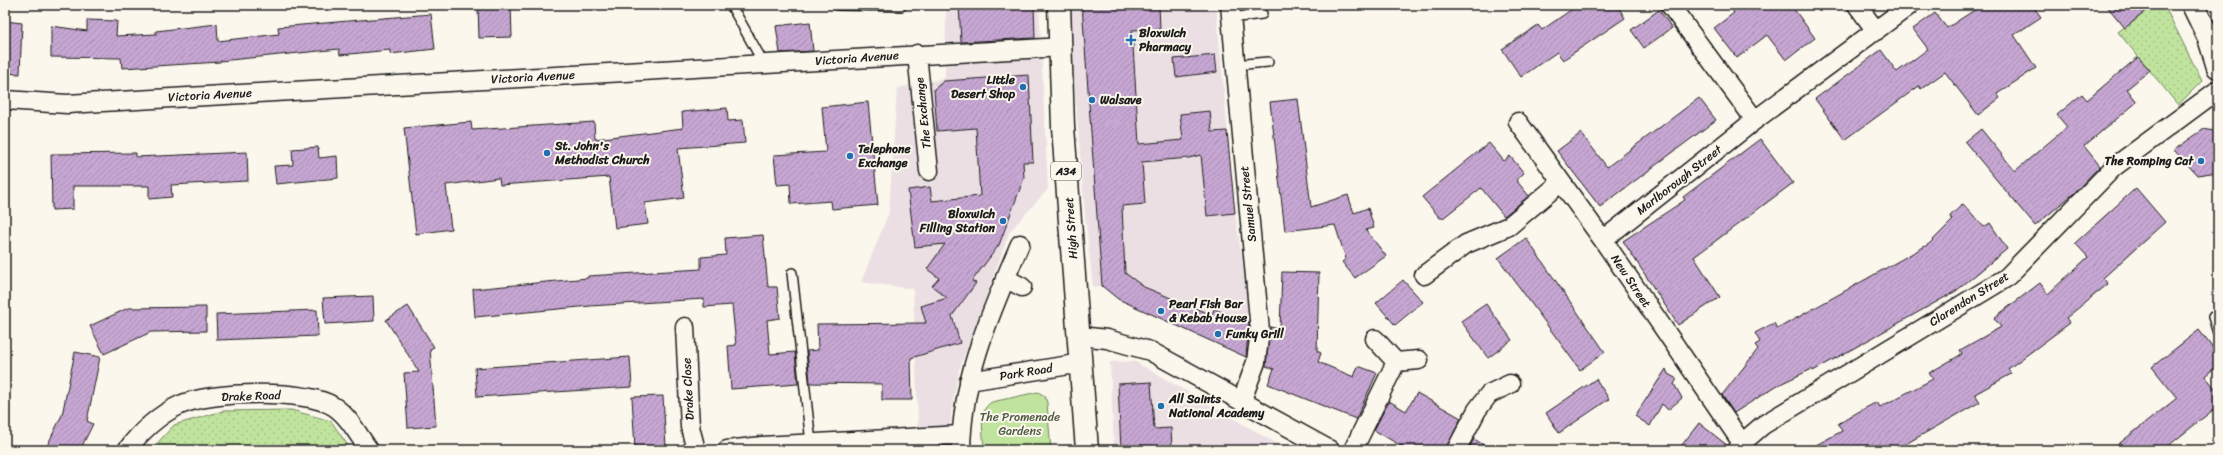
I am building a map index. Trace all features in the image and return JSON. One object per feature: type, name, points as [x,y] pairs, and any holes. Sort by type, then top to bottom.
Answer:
[{"type":"main road","name":"High Street","points":[[1060,5],[1063,127],[1080,336],[1087,450]]},
{"type":"main road","points":[[2193,5],[2209,38],[2218,67]]},
{"type":"street","points":[[1670,5],[1755,120]]},
{"type":"street","points":[[1857,5],[1876,31]]},
{"type":"street","name":"Marlborough Street","points":[[1603,240],[1755,120],[1910,5]]},
{"type":"street","name":"Samuel Street","points":[[1230,12],[1260,331],[1256,362],[1242,400]]},
{"type":"street","name":"Victoria Avenue","points":[[5,100],[67,104],[917,54],[1062,47]]},
{"type":"street","name":"The Exchange","points":[[917,54],[929,171]]},
{"type":"street","name":"Clarendon Street","points":[[1739,446],[1763,425],[2006,278],[2114,167],[2218,90]]},
{"type":"street","name":"New Street","points":[[1518,122],[1560,183],[1603,240],[1739,446]]},
{"type":"street","points":[[1424,275],[1466,244],[1509,226],[1560,183]]},
{"type":"street","points":[[727,450],[811,443],[962,442],[969,381],[979,344],[1020,244]]},
{"type":"street","points":[[1005,278],[1022,287]]},
{"type":"street","name":"Drake Close","points":[[685,327],[690,427],[696,450]]},
{"type":"street","points":[[1080,336],[1108,339],[1150,350],[1330,450]]},
{"type":"street","points":[[1375,339],[1396,362]]},
{"type":"street","points":[[1396,362],[1419,360]]},
{"type":"street","points":[[1353,450],[1396,362]]},
{"type":"street","name":"Park Road","points":[[969,381],[1082,363]]},
{"type":"street","points":[[1456,450],[1476,410],[1489,394],[1510,384]]},
{"type":"street","name":"Drake Road","points":[[127,450],[133,442],[162,416],[181,405],[212,398],[250,395],[300,396],[320,399],[334,407],[349,422],[369,450]]},
{"type":"lane","points":[[731,5],[764,64]]},
{"type":"lane","points":[[837,5],[901,6]]},
{"type":"lane","points":[[1230,12],[1262,14]]},
{"type":"lane","points":[[1234,65],[1268,62]]},
{"type":"lane","points":[[792,274],[811,443]]},
{"type":"lane","points":[[2213,317],[2218,332]]},
{"type":"shaded area","points":[[946,5],[1039,5],[1048,189],[1010,231],[959,370],[951,413],[950,450],[919,450],[913,289],[861,282],[889,212],[897,88],[945,78]]},
{"type":"shaded area","points":[[1068,5],[1216,5],[1235,213],[1252,323],[1246,357],[1118,299],[1102,286],[1093,287],[1085,215]]},
{"type":"shaded area","name":"All Saints National Academy","points":[[1134,361],[1288,450],[1114,450],[1110,362]]},
{"type":"green space","points":[[2154,5],[2164,5],[2202,81],[2178,105],[2118,32]]},
{"type":"green space","name":"The Promenade Gardens","points":[[1038,392],[1045,396],[1047,403],[1051,450],[984,450],[982,424],[984,411],[987,406],[992,402]]},
{"type":"green space","points":[[291,410],[331,421],[351,450],[151,450],[174,425],[223,411]]},
{"type":"building","points":[[478,5],[511,5],[512,37],[479,38]]},
{"type":"building","points":[[959,5],[1034,5],[1035,38],[961,42]]},
{"type":"building","points":[[1082,5],[1159,5],[1160,29],[1132,30],[1139,144],[1183,140],[1180,114],[1210,111],[1212,132],[1227,131],[1235,213],[1207,216],[1201,155],[1189,158],[1142,162],[1145,204],[1122,206],[1125,273],[1144,287],[1212,315],[1214,309],[1249,322],[1246,357],[1118,299],[1102,286]]},
{"type":"building","points":[[1578,5],[1617,5],[1625,18],[1563,60],[1557,52],[1521,77],[1502,49],[1538,25],[1542,30]]},
{"type":"building","points":[[1728,5],[1791,5],[1815,38],[1786,60],[1767,35],[1737,58],[1714,28],[1734,13]]},
{"type":"building","points":[[1982,5],[2032,5],[2041,17],[2014,35],[2036,68],[1997,94],[2000,98],[1978,115],[1945,72],[1921,89],[1919,86],[1845,140],[1815,99],[1881,50],[1897,72],[1928,49],[1913,29],[1935,13],[1947,28]]},
{"type":"building","points":[[2106,5],[2154,5],[2125,28]]},
{"type":"building","points":[[1659,10],[1672,28],[1644,48],[1631,30]]},
{"type":"building","points":[[431,14],[435,49],[390,54],[390,50],[340,55],[339,49],[220,62],[122,68],[121,58],[51,57],[51,26],[87,31],[87,20],[117,21],[116,36],[156,34],[156,31],[217,24],[218,41],[279,34],[278,27]]},
{"type":"building","points":[[5,21],[22,23],[20,74],[5,73]]},
{"type":"building","points":[[810,22],[813,51],[780,53],[776,26]]},
{"type":"building","points":[[1215,55],[1217,72],[1176,77],[1174,59]]},
{"type":"building","points":[[2138,57],[2150,70],[2127,89],[2137,102],[2084,146],[2100,166],[2073,194],[2035,226],[1965,142],[1981,129],[2015,171],[2067,127],[2057,115],[2082,94],[2087,100]]},
{"type":"building","points":[[1029,75],[1033,162],[1023,162],[1024,178],[999,245],[972,281],[976,283],[952,316],[960,343],[911,358],[912,400],[882,400],[882,384],[810,383],[807,351],[818,350],[817,324],[926,323],[921,306],[947,298],[932,286],[939,278],[927,269],[945,244],[915,247],[908,190],[930,187],[932,201],[980,196],[976,128],[937,131],[934,89],[944,81]]},
{"type":"building","points":[[1699,98],[1716,120],[1600,207],[1557,151],[1581,133],[1607,167]]},
{"type":"building","points":[[1298,99],[1311,207],[1348,195],[1354,213],[1368,208],[1374,228],[1366,230],[1386,256],[1355,278],[1342,262],[1346,259],[1335,225],[1285,231],[1270,102]]},
{"type":"building","name":"Telephone Exchange","points":[[868,102],[878,205],[832,209],[831,201],[791,204],[790,184],[777,185],[774,155],[826,152],[822,107]]},
{"type":"building","points":[[727,108],[728,121],[743,120],[745,143],[678,148],[684,198],[645,203],[648,224],[615,228],[609,177],[500,185],[499,178],[446,185],[451,229],[416,234],[404,128],[471,122],[472,130],[594,122],[595,139],[683,128],[682,112]]},
{"type":"building","name":"The Romping Cat","points":[[2204,129],[2218,132],[2218,172],[2197,175],[2174,150]]},
{"type":"building","points":[[1760,139],[1793,183],[1694,257],[1720,297],[1678,325],[1623,241],[1685,200],[1683,197]]},
{"type":"building","points":[[1489,143],[1504,161],[1510,156],[1524,173],[1516,180],[1529,196],[1504,216],[1481,188],[1443,218],[1440,218],[1422,197]]},
{"type":"building","points":[[318,147],[319,158],[337,156],[338,178],[276,184],[274,166],[293,165],[292,149]]},
{"type":"building","points":[[247,152],[248,181],[171,185],[172,197],[149,199],[149,186],[73,186],[73,209],[52,210],[51,154],[136,153],[136,157]]},
{"type":"building","points":[[2136,188],[2165,222],[2103,278],[2108,284],[2066,318],[2070,323],[2008,369],[2011,374],[1975,394],[1980,402],[1895,450],[1807,450],[1842,431],[1838,424],[1858,412],[1877,402],[1880,407],[1933,379],[1929,373],[1962,354],[1960,350],[2001,327],[1994,318],[2040,283],[2048,294],[2088,257],[2075,243]]},
{"type":"building","points":[[1963,204],[1984,227],[1990,223],[2007,249],[1956,291],[1813,371],[1812,369],[1776,386],[1734,413],[1722,395],[1758,349],[1755,345],[1760,342],[1755,333],[1774,323],[1777,329],[1929,244],[1953,220],[1950,216]]},
{"type":"building","points":[[763,235],[768,287],[777,287],[780,318],[767,320],[770,354],[795,352],[798,384],[731,389],[728,346],[736,345],[732,305],[704,307],[704,299],[590,306],[475,317],[473,289],[588,278],[588,276],[701,269],[701,257],[726,255],[725,238]]},
{"type":"building","points":[[1526,238],[1605,352],[1580,370],[1498,258]]},
{"type":"building","points":[[1282,272],[1319,273],[1317,351],[1321,353],[1318,362],[1354,377],[1358,366],[1377,373],[1356,419],[1268,384],[1274,369],[1266,366],[1270,327],[1280,329]]},
{"type":"building","points":[[1403,280],[1423,302],[1395,325],[1376,303]]},
{"type":"building","points":[[373,296],[374,321],[325,324],[323,298]]},
{"type":"building","points":[[1486,304],[1512,340],[1488,358],[1461,321]]},
{"type":"building","points":[[408,306],[434,347],[430,349],[436,426],[408,428],[404,373],[419,372],[386,320]]},
{"type":"building","points":[[206,307],[206,331],[151,332],[104,354],[90,326],[128,308]]},
{"type":"building","points":[[317,310],[318,336],[217,340],[216,314]]},
{"type":"building","points":[[2199,330],[2218,355],[2218,365],[2205,376],[2218,392],[2218,406],[2163,450],[2111,450],[2177,398],[2152,367]]},
{"type":"building","points":[[75,352],[100,357],[87,421],[93,424],[80,450],[45,450],[62,415]]},
{"type":"building","points":[[630,357],[632,387],[477,397],[475,368]]},
{"type":"building","points":[[1666,369],[1668,374],[1677,379],[1674,384],[1682,398],[1668,410],[1662,404],[1650,426],[1635,416]]},
{"type":"building","points":[[1596,379],[1609,399],[1559,433],[1546,413]]},
{"type":"building","points":[[1151,382],[1154,429],[1171,428],[1172,450],[1121,450],[1118,384]]},
{"type":"building","points":[[1417,393],[1461,418],[1446,450],[1408,450],[1374,430],[1389,401],[1406,411]]},
{"type":"building","points":[[663,396],[666,447],[635,449],[632,397]]},
{"type":"building","points":[[1699,423],[1728,446],[1727,450],[1678,450]]},
{"type":"building","points":[[1474,439],[1492,450],[1468,450]]},
{"type":"place","name":"Bloxwich Pharmacy","points":[[1131,40]]},
{"type":"place","name":"Little Desert Shop","points":[[1023,87]]},
{"type":"place","name":"Walsave","points":[[1092,100]]},
{"type":"place","name":"St. John's Methodist Church","points":[[547,153]]},
{"type":"place","name":"Telephone Exchange","points":[[850,156]]},
{"type":"place","name":"The Romping Cat","points":[[2201,161]]},
{"type":"place","name":"Bloxwich Filling Station","points":[[1003,221]]},
{"type":"place","name":"Pearl Fish Bar & Kebab House","points":[[1161,311]]},
{"type":"place","name":"Funky Grill","points":[[1218,334]]},
{"type":"place","name":"All Saints National Academy","points":[[1161,406]]}]
